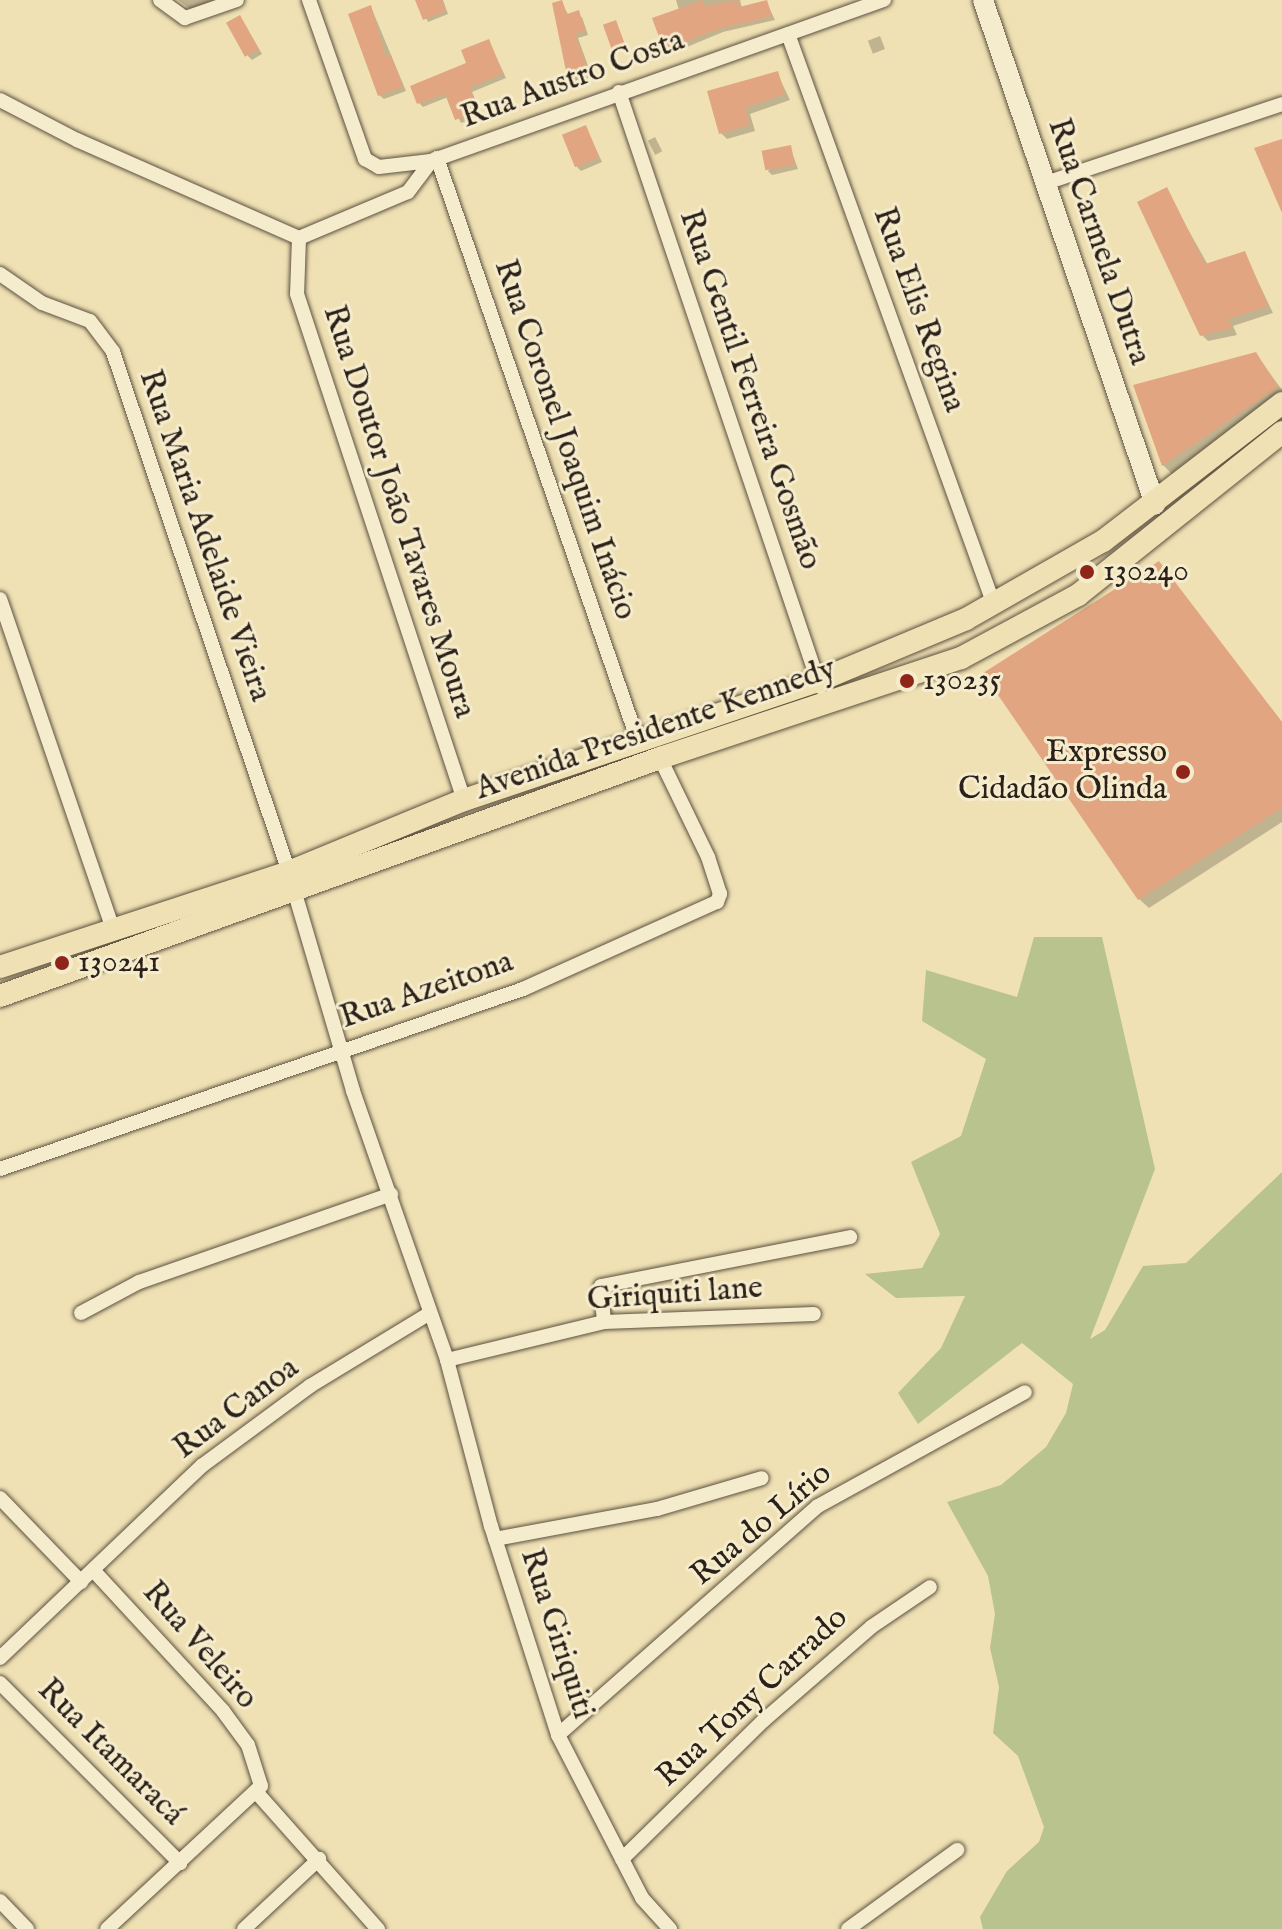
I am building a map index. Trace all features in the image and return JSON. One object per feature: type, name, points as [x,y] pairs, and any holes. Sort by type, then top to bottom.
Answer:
[{"type":"main road","name":"Avenida Presidente Kennedy","points":[[0,967],[112,927],[292,881],[464,800],[818,681],[994,605],[1075,560],[1155,504],[1282,403]]},
{"type":"main road","name":"Avenida Presidente Kennedy","points":[[0,996],[292,881],[961,658],[1047,616],[1282,432]]},
{"type":"street","points":[[160,0],[185,18],[237,0]]},
{"type":"street","points":[[309,0],[365,159],[379,167],[434,160]]},
{"type":"street","name":"Rua Austro Costa","points":[[299,238],[408,192],[434,160],[884,0]]},
{"type":"street","name":"Rua Carmela Dutra","points":[[987,1],[1155,504]]},
{"type":"street","name":"Rua Elis Regina","points":[[788,34],[994,605]]},
{"type":"street","name":"Rua Gentil Ferreira Gosmão","points":[[619,92],[824,706]]},
{"type":"street","points":[[0,100],[77,140],[299,238]]},
{"type":"street","points":[[1046,183],[1282,104]]},
{"type":"street","name":"Rua Coronel Joaquim Inácio","points":[[434,160],[638,741]]},
{"type":"street","name":"Rua Doutor João Tavares Moura","points":[[299,238],[297,294],[464,800]]},
{"type":"street","name":"Rua Maria Adelaide Vieira","points":[[0,274],[42,303],[90,321],[113,352],[292,881]]},
{"type":"street","points":[[0,599],[112,927]]},
{"type":"street","name":"Rua Azeitona","points":[[0,1169],[523,989],[717,902],[720,894],[660,758]]},
{"type":"street","points":[[292,881],[341,1050],[431,1316]]},
{"type":"street","points":[[81,1313],[139,1282],[391,1194]]},
{"type":"street","points":[[604,1322],[601,1286],[850,1237]]},
{"type":"street","name":"Giriquiti lane","points":[[447,1360],[604,1322],[814,1314]]},
{"type":"street","name":"Rua Giriquiti","points":[[431,1316],[447,1360],[495,1539],[558,1735],[642,1898],[670,1929]]},
{"type":"street","name":"Rua Canoa","points":[[0,1658],[203,1465],[253,1426],[431,1316]]},
{"type":"street","name":"Rua do Lírio","points":[[558,1735],[818,1506],[1025,1392]]},
{"type":"street","points":[[495,1539],[657,1509],[762,1478]]},
{"type":"street","points":[[0,1498],[81,1582]]},
{"type":"street","name":"Rua Veleiro","points":[[93,1570],[215,1702],[258,1765],[258,1794]]},
{"type":"street","name":"Rua Tony Carrado","points":[[622,1859],[835,1658],[930,1587]]},
{"type":"street","name":"Rua Itamaracá","points":[[3,1692],[180,1863]]},
{"type":"street","points":[[107,1929],[258,1794],[319,1859],[372,1927]]},
{"type":"street","points":[[848,1929],[957,1850]]},
{"type":"street","points":[[244,1929],[319,1859]]},
{"type":"street","points":[[0,1901],[27,1929]]},
{"type":"green space","points":[[1034,937],[1102,937],[1155,1169],[1090,1339],[1105,1330],[1143,1266],[1186,1263],[1282,1172],[1282,1929],[983,1929],[980,1917],[1007,1871],[1039,1842],[1044,1827],[1018,1756],[993,1733],[999,1687],[990,1648],[995,1614],[988,1576],[947,1502],[1001,1485],[1046,1447],[1066,1413],[1073,1384],[1022,1343],[918,1424],[898,1393],[941,1348],[965,1296],[896,1298],[865,1274],[922,1268],[940,1234],[911,1162],[961,1136],[986,1059],[922,1021],[926,970],[1017,997]]},
{"type":"building","points":[[415,0],[442,0],[446,11],[423,20]]},
{"type":"building","points":[[562,0],[567,14],[579,10],[585,31],[575,34],[589,73],[568,81],[552,3]]},
{"type":"building","points":[[703,0],[705,6],[737,0],[739,7],[767,0],[772,16],[718,29],[664,51],[652,18]]},
{"type":"building","points":[[371,5],[386,57],[391,55],[403,87],[378,96],[348,14]]},
{"type":"building","points":[[240,15],[259,49],[245,57],[226,23]]},
{"type":"building","points":[[616,20],[625,45],[612,50],[603,25]]},
{"type":"building","points":[[489,39],[503,74],[470,87],[479,111],[455,120],[445,94],[417,104],[410,86],[466,63],[461,50]]},
{"type":"building","points":[[778,71],[785,94],[745,108],[750,125],[719,134],[707,91]]},
{"type":"building","points":[[586,125],[599,157],[575,167],[562,135]]},
{"type":"building","points":[[1282,139],[1282,213],[1254,148]]},
{"type":"building","points":[[791,145],[795,165],[765,170],[762,151]]},
{"type":"building","points":[[1167,187],[1205,264],[1245,251],[1268,306],[1228,319],[1232,328],[1200,336],[1137,202]]},
{"type":"building","points":[[1256,352],[1278,387],[1162,466],[1133,385]]},
{"type":"building","points":[[1159,561],[1282,722],[1282,808],[1138,900],[983,673]]},
{"type":"place","name":"130240","points":[[1087,572]]},
{"type":"place","name":"130235","points":[[907,681]]},
{"type":"place","name":"Expresso Cidadão Olinda","points":[[1183,772]]},
{"type":"place","name":"130241","points":[[62,963]]}]
